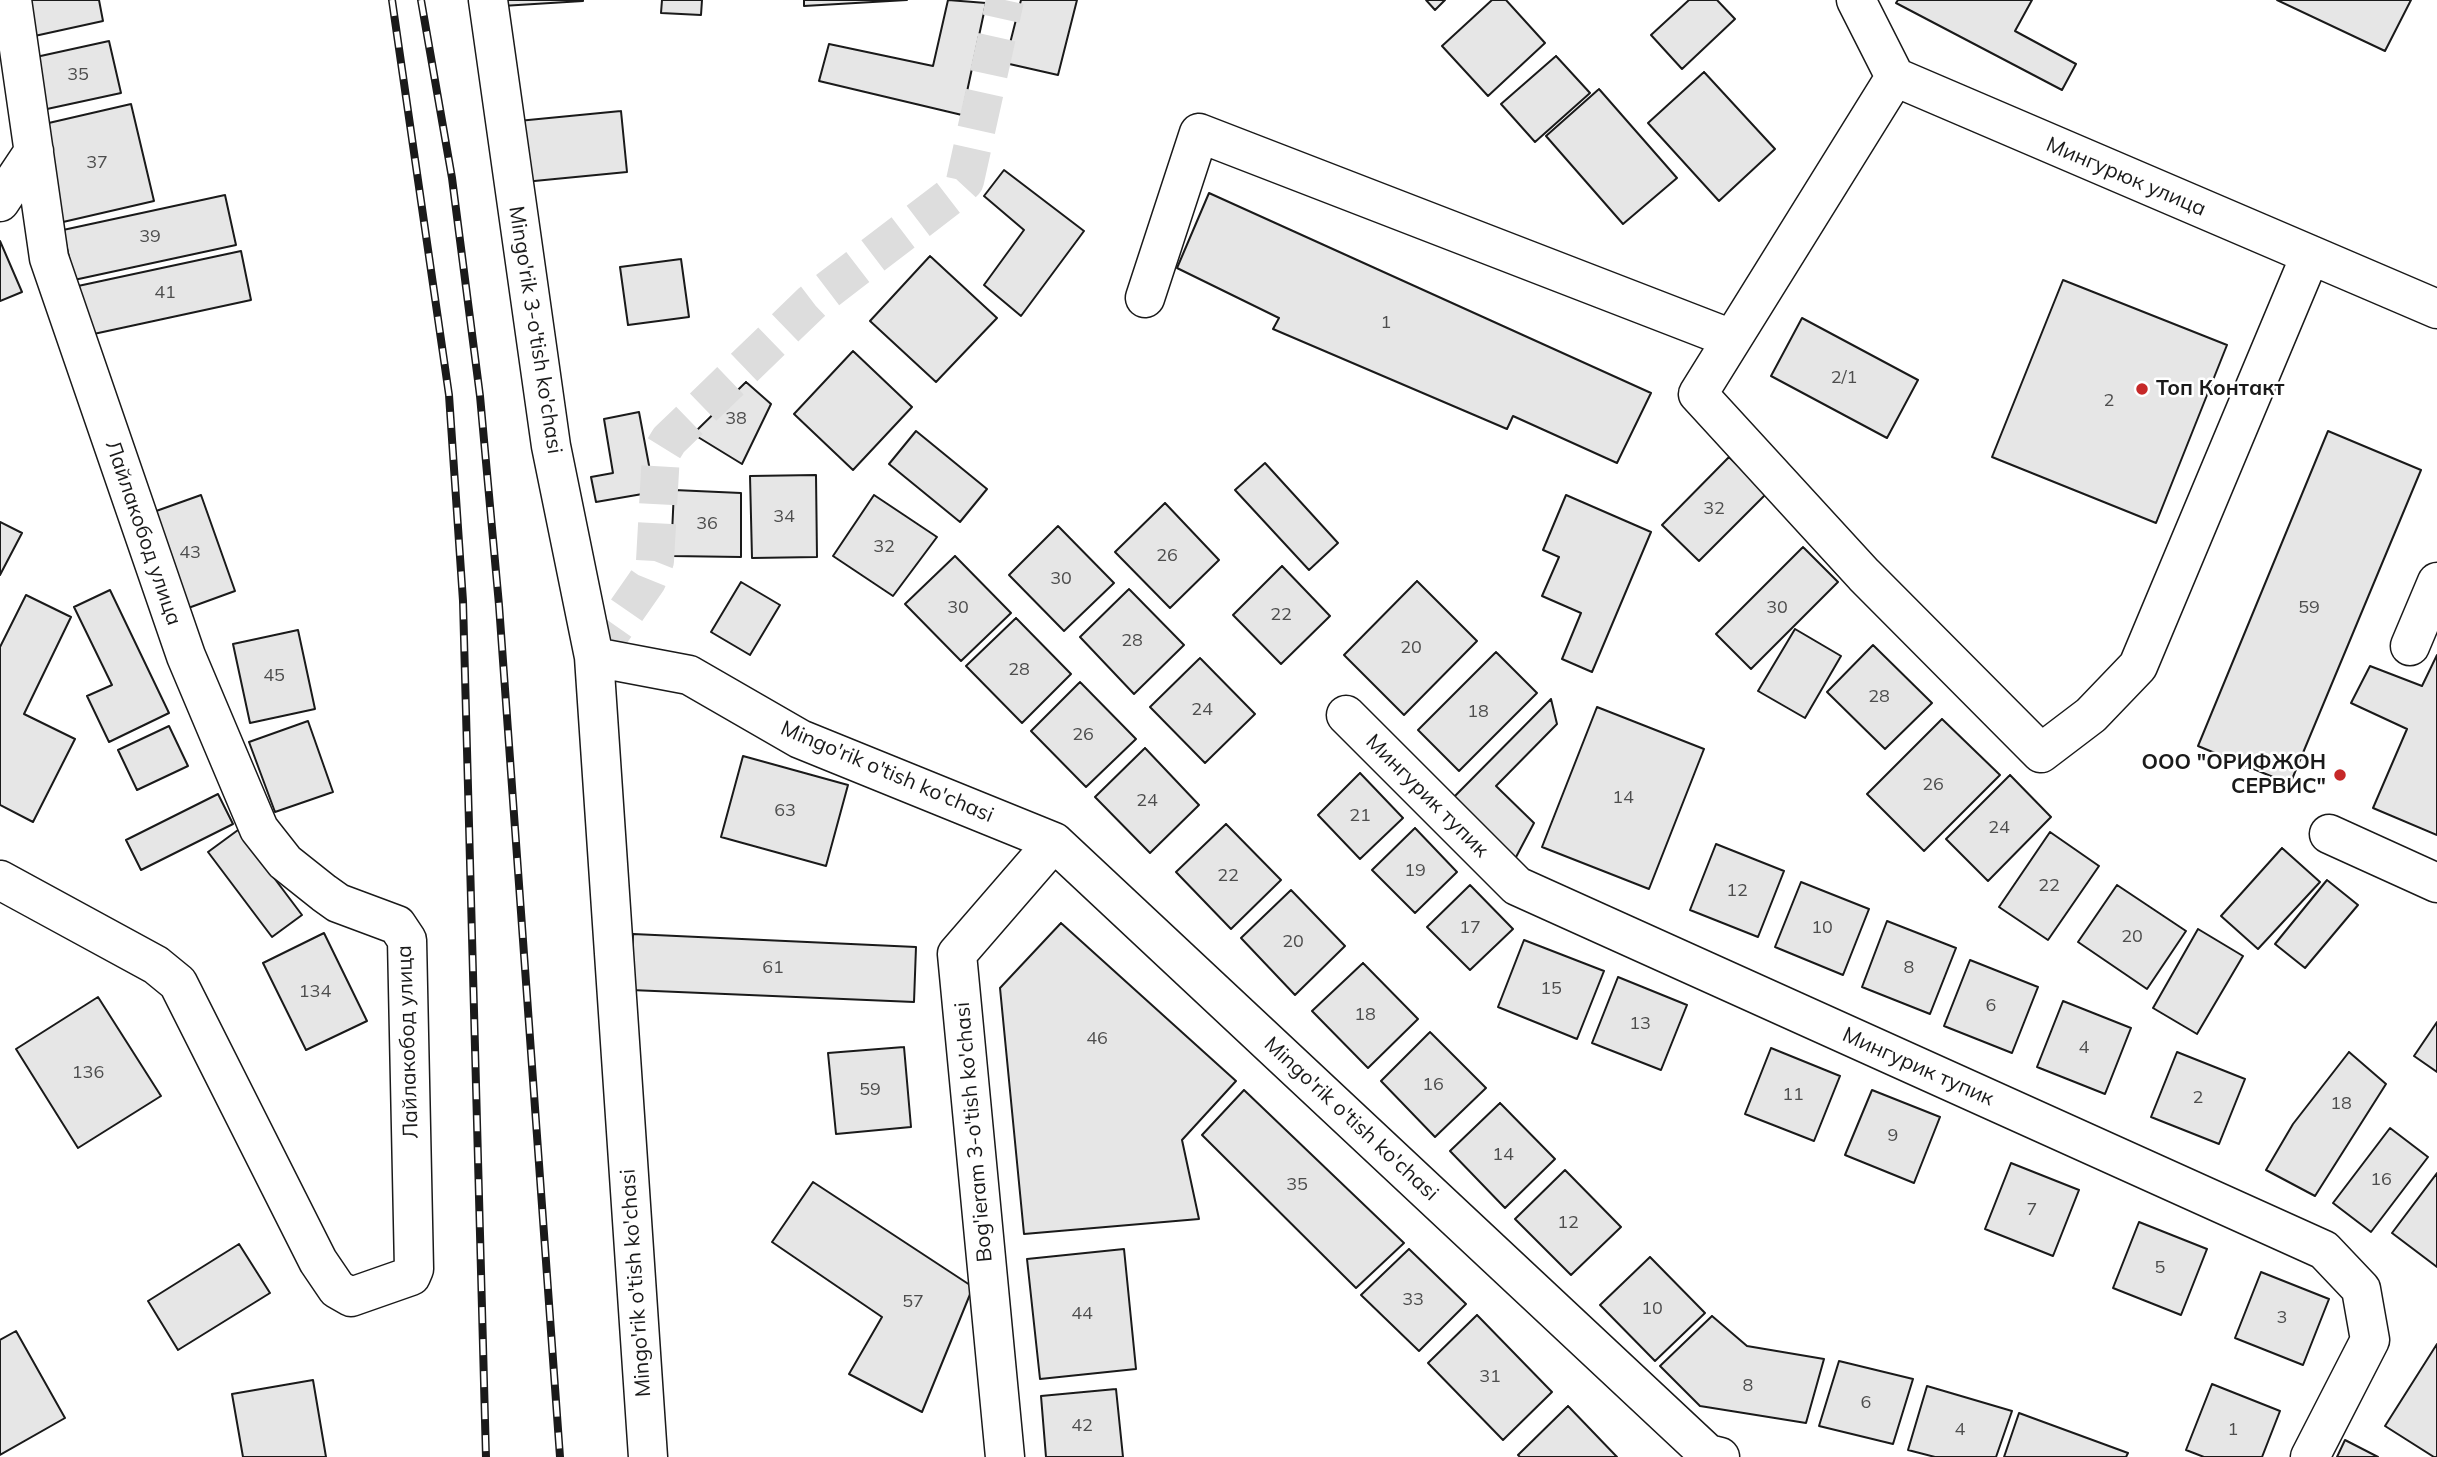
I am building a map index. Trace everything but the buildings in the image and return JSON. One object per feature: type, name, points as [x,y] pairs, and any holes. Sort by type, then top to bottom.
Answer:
[{"type":"street","name":"Лайлакобод улица","points":[[0,880],[156,965],[178,983],[318,1261],[337,1289],[351,1297],[411,1276],[414,1269],[407,940],[397,925],[338,903],[324,893],[285,862],[259,829],[186,656],[49,258],[12,0]]},
{"type":"street","name":"Mingo'rik 3-o'tish ko'chasi","points":[[488,0],[551,446],[594,657]]},
{"type":"street","points":[[1856,0],[1895,77],[1698,394],[1864,575],[2041,753],[2091,715],[2138,666],[2310,257]]},
{"type":"street","name":"Мингурюк улица","points":[[1895,77],[2310,257],[2437,309]]},
{"type":"street","points":[[1145,298],[1199,134],[1732,339]]},
{"type":"street","points":[[0,202],[34,151]]},
{"type":"street","points":[[2410,646],[2437,582]]},
{"type":"street","name":"Mingo'rik o'tish ko'chasi","points":[[648,1457],[594,657],[689,675],[800,739],[1054,842],[1711,1456]]},
{"type":"street","name":"Мингурик тупик","points":[[1346,715],[1517,886],[2324,1250],[2361,1289],[2370,1339],[2310,1457]]},
{"type":"street","points":[[2329,834],[2437,883]]},
{"type":"street","name":"Bog'ieram 3-o'tish ko'chasi","points":[[1006,1457],[957,954],[1054,842]]},
{"type":"tunnel","points":[[594,657],[647,581],[655,561],[661,453],[669,440],[812,302],[952,195],[965,181],[1005,0]]},
{"type":"railway","points":[[392,0],[449,395],[463,601],[486,1457]]},
{"type":"railway","points":[[421,0],[452,178],[480,396],[499,605],[560,1457]]},
{"type":"place","name":"Топ Контакт","points":[[2142,389]]},
{"type":"place","name":"ООО \"ОРИФЖОН СЕРВИС\"","points":[[2340,775]]}]
